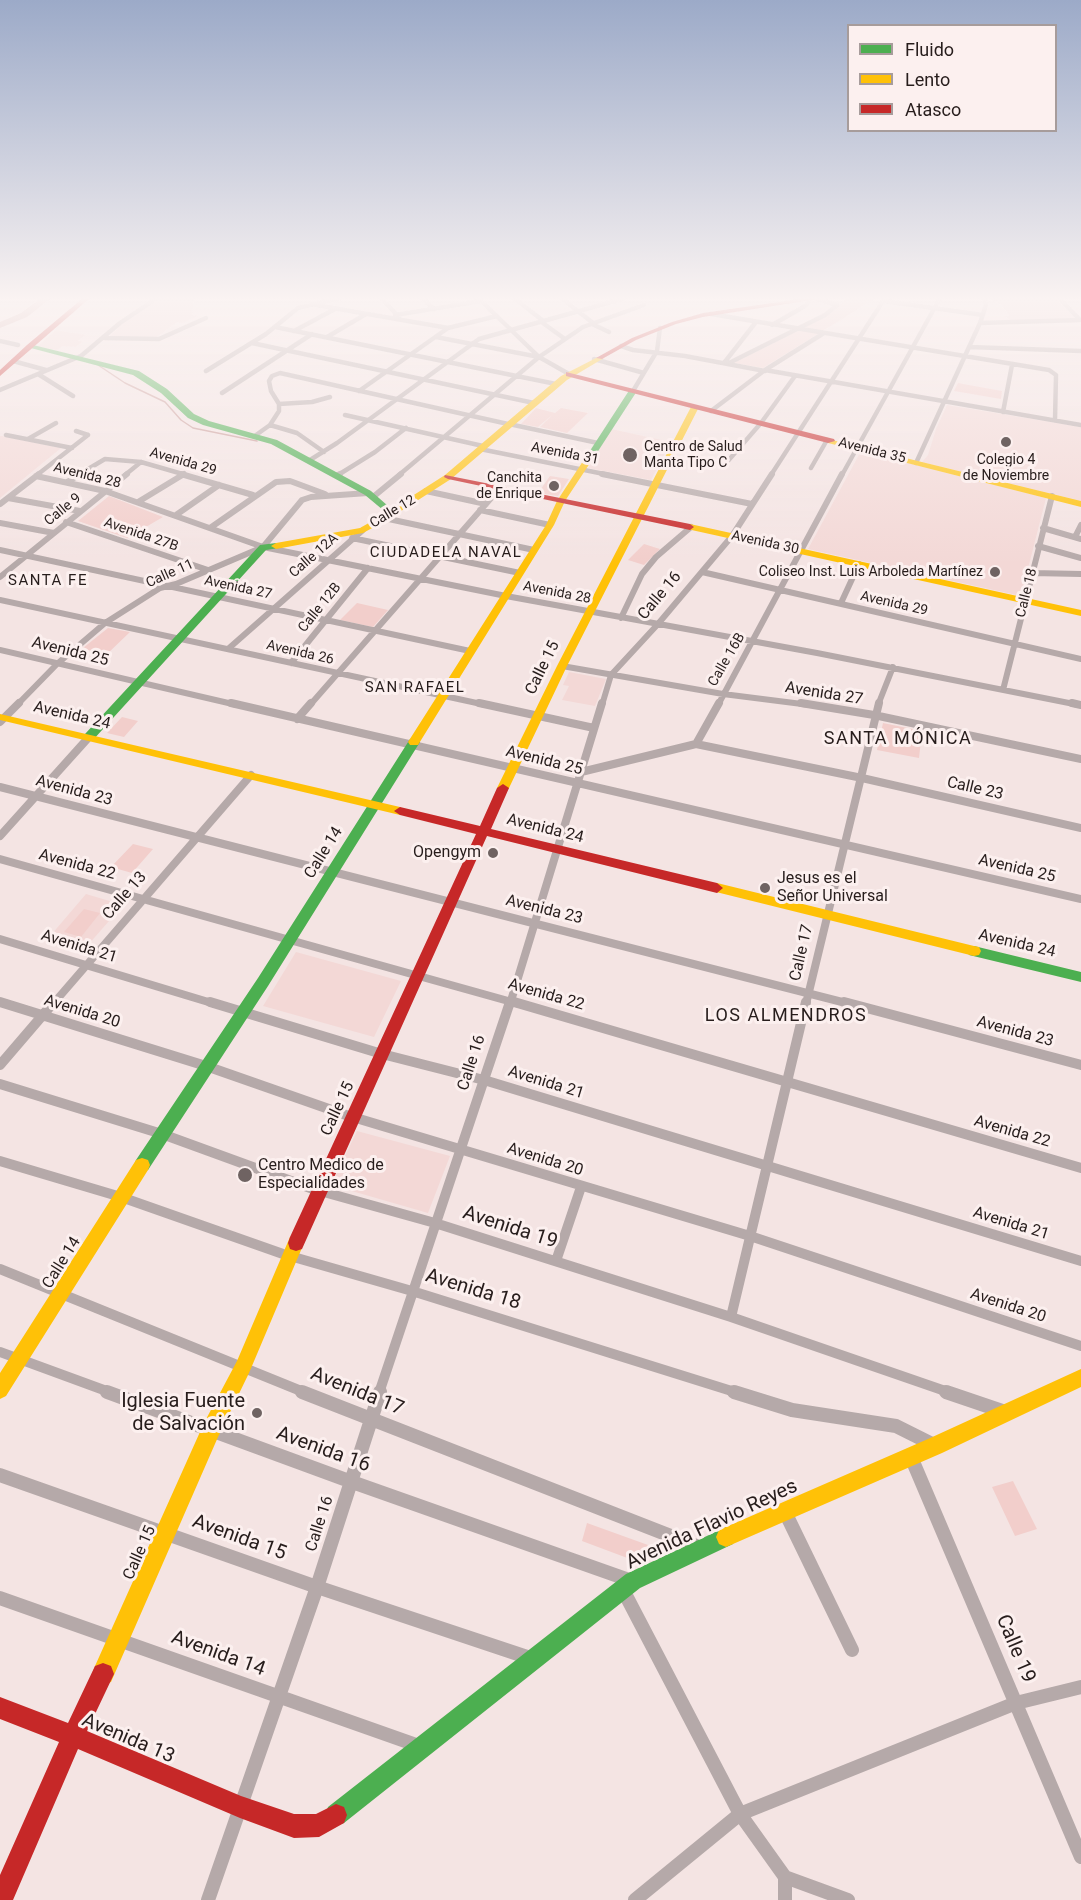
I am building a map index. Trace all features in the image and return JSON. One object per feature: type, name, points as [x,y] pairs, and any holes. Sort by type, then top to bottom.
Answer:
[{"type":"street","points":[[58,387],[73,396]]},
{"type":"street","points":[[156,387],[198,420],[274,442],[338,475],[370,495],[388,515],[459,535],[534,550]]},
{"type":"street","points":[[222,393],[231,387]]},
{"type":"street","points":[[256,435],[270,425],[279,411],[279,404],[270,387]]},
{"type":"street","points":[[340,387],[598,443]]},
{"type":"street","points":[[359,391],[365,387]]},
{"type":"street","points":[[310,460],[337,443],[412,387]]},
{"type":"street","points":[[457,387],[534,403]]},
{"type":"street","points":[[370,495],[506,387]]},
{"type":"street","name":"Calle 12","points":[[263,547],[357,534],[448,477],[553,387]]},
{"type":"street","name":"Avenida 35","points":[[617,387],[1081,504]]},
{"type":"street","name":"Calle 14","points":[[0,1390],[121,1197],[289,940],[550,525],[561,501],[580,470],[636,387]]},
{"type":"street","points":[[711,411],[743,387]]},
{"type":"street","points":[[727,462],[761,423],[787,387]]},
{"type":"street","name":"Calle 16","points":[[208,1900],[317,1587],[412,1292],[462,1149],[511,1000],[611,675],[658,624],[732,536],[827,387]]},
{"type":"street","points":[[855,387],[1081,425]]},
{"type":"street","points":[[781,590],[868,424],[892,387]]},
{"type":"street","points":[[916,463],[950,387]]},
{"type":"street","points":[[1003,412],[1008,387]]},
{"type":"street","points":[[1055,420],[1056,387]]},
{"type":"street","points":[[279,404],[312,402],[330,397]]},
{"type":"street","name":"Calle 15","points":[[1,1900],[72,1736],[120,1640],[211,1430],[243,1367],[319,1190],[416,975],[562,666],[694,406]]},
{"type":"street","name":"Avenida 31","points":[[345,415],[580,470],[752,504]]},
{"type":"street","points":[[28,439],[56,423]]},
{"type":"street","points":[[270,425],[297,433],[324,452]]},
{"type":"street","points":[[338,475],[375,452],[406,428]]},
{"type":"street","points":[[0,504],[88,435],[76,431]]},
{"type":"street","points":[[6,435],[72,448]]},
{"type":"street","points":[[811,468],[828,440]]},
{"type":"street","name":"Avenida 29","points":[[68,482],[105,459],[141,462],[253,495]]},
{"type":"street","name":"Calle 9","points":[[0,577],[141,462]]},
{"type":"street","points":[[138,502],[184,474]]},
{"type":"street","name":"Avenida 28","points":[[36,476],[105,491],[263,547],[506,596],[893,667],[1081,705]]},
{"type":"street","name":"Avenida 30","points":[[448,477],[691,527],[1081,613]]},
{"type":"street","points":[[210,528],[271,483],[285,480],[329,496]]},
{"type":"street","points":[[176,515],[219,485]]},
{"type":"street","points":[[297,719],[376,632],[418,579],[499,489]]},
{"type":"street","points":[[426,492],[486,504]]},
{"type":"street","name":"Calle 11","points":[[1,719],[57,664],[105,623],[160,588],[263,547],[302,500],[329,496],[370,495]]},
{"type":"street","name":"Calle 18","points":[[1003,690],[1038,546],[1053,496]]},
{"type":"street","points":[[8,498],[80,511]]},
{"type":"street","points":[[480,510],[550,525]]},
{"type":"street","name":"Avenida 27B","points":[[66,522],[208,570]]},
{"type":"street","points":[[0,523],[54,533]]},
{"type":"street","points":[[1043,528],[1078,538],[1081,525]]},
{"type":"street","points":[[621,618],[642,574],[656,557],[691,527]]},
{"type":"street","points":[[357,534],[438,558],[520,573]]},
{"type":"street","name":"Calle 12A","points":[[228,649],[357,534]]},
{"type":"street","points":[[1038,546],[1081,558]]},
{"type":"street","points":[[0,836],[263,547]]},
{"type":"street","name":"Avenida 27","points":[[0,550],[470,651]]},
{"type":"street","points":[[841,603],[859,564]]},
{"type":"street","name":"Calle 12B","points":[[291,663],[368,568]]},
{"type":"street","name":"Avenida 29","points":[[702,572],[1081,659]]},
{"type":"street","points":[[1032,573],[1081,574]]},
{"type":"street","name":"Calle 16B","points":[[696,744],[781,590]]},
{"type":"street","name":"Avenida 26","points":[[0,600],[594,728]]},
{"type":"street","name":"Avenida 25","points":[[0,650],[138,684],[413,743],[578,784],[1081,899]]},
{"type":"street","name":"Avenida 27","points":[[562,666],[723,694],[874,715],[1081,759]]},
{"type":"street","name":"Calle 17","points":[[731,1317],[862,778],[874,715],[893,667]]},
{"type":"street","name":"Avenida 24","points":[[1,719],[250,775],[1081,977]]},
{"type":"street","points":[[581,772],[696,744],[862,778]]},
{"type":"street","name":"Calle 13","points":[[0,1065],[250,775]]},
{"type":"street","name":"Calle 23","points":[[862,778],[1081,828]]},
{"type":"street","name":"Avenida 23","points":[[0,787],[196,839],[810,993],[1081,1065]]},
{"type":"street","name":"Avenida 22","points":[[0,859],[511,1000],[788,1084],[1081,1168]]},
{"type":"street","name":"Avenida 21","points":[[0,939],[382,1054],[484,1080],[1081,1261]]},
{"type":"street","name":"Avenida 20","points":[[0,1002],[206,1066],[353,1117],[750,1236],[1081,1346]]},
{"type":"street","name":"Avenida 19","points":[[0,1084],[162,1134],[319,1190],[435,1223],[731,1317],[1007,1413]]},
{"type":"street","name":"Avenida 18","points":[[0,1161],[121,1197],[290,1256],[792,1410],[896,1426],[935,1446]]},
{"type":"street","points":[[556,1261],[581,1186]]},
{"type":"street","name":"Avenida 17","points":[[0,1269],[372,1420],[701,1548]]},
{"type":"street","name":"Avenida 16","points":[[0,1352],[628,1585]]},
{"type":"street","name":"Avenida Flavio Reyes","points":[[240,1808],[294,1826],[319,1825],[332,1818],[423,1748],[628,1585],[701,1548],[911,1457],[1081,1378]]},
{"type":"street","name":"Calle 19","points":[[911,1457],[1081,1857]]},
{"type":"street","name":"Avenida 15","points":[[0,1474],[317,1587],[533,1659]]},
{"type":"street","points":[[785,1512],[852,1650]]},
{"type":"street","points":[[628,1585],[740,1814],[785,1877],[848,1900]]},
{"type":"street","name":"Avenida 14","points":[[0,1598],[423,1748]]},
{"type":"street","points":[[634,1900],[740,1814],[1016,1703],[1081,1687]]},
{"type":"street","name":"Avenida 13","points":[[0,1708],[72,1736],[240,1808]]},
{"type":"street","points":[[785,1877],[785,1900]]},
{"type":"shaded area","points":[[956,387],[978,387],[1002,391],[1001,399],[954,391]]},
{"type":"shaded area","name":"Colegio 4 de Noviembre","points":[[947,405],[1081,427],[1081,501],[922,462],[928,455]]},
{"type":"shaded area","points":[[536,408],[555,413],[561,408],[588,413],[567,433],[540,427],[552,415],[538,427],[521,424]]},
{"type":"shaded area","name":"Centro de Salud Manta Tipo C","points":[[611,429],[671,442],[651,480],[588,468]]},
{"type":"shaded area","points":[[0,436],[2,436],[61,448],[0,498]]},
{"type":"shaded area","points":[[861,451],[1046,498],[1021,596],[808,549]]},
{"type":"shaded area","name":"Canchita de Enrique","points":[[550,476],[569,479],[558,496],[538,493]]},
{"type":"shaded area","points":[[109,496],[163,517],[127,538],[78,521]]},
{"type":"shaded area","points":[[644,544],[660,549],[644,565],[628,560]]},
{"type":"shaded area","points":[[357,603],[388,610],[373,627],[340,620]]},
{"type":"shaded area","points":[[108,628],[130,632],[105,656],[83,648]]},
{"type":"shaded area","points":[[569,672],[606,679],[595,706],[562,700],[569,686],[563,685]]},
{"type":"shaded area","points":[[122,717],[138,721],[124,737],[107,733]]},
{"type":"shaded area","points":[[883,723],[922,731],[919,758],[877,750]]},
{"type":"shaded area","points":[[133,844],[153,849],[132,873],[111,867]]},
{"type":"shaded area","points":[[86,894],[123,905],[81,953],[45,942]]},
{"type":"shaded area","points":[[84,909],[100,913],[81,937],[64,932]]},
{"type":"shaded area","points":[[296,952],[401,981],[374,1037],[263,1006]]},
{"type":"shaded area","points":[[357,1131],[450,1156],[428,1213],[331,1185]]},
{"type":"shaded area","points":[[1013,1481],[1037,1529],[1015,1536],[992,1487]]},
{"type":"shaded area","points":[[587,1523],[648,1545],[650,1552],[630,1559],[582,1541]]},
{"type":"waterway","points":[[133,387],[165,402],[181,420],[193,428],[257,441]]},
{"type":"traffic: fast","points":[[157,387],[191,416],[206,423],[274,442],[368,493],[392,513]]},
{"type":"traffic: fast","points":[[588,460],[633,391]]},
{"type":"traffic: fast","points":[[89,737],[263,547],[276,546]]},
{"type":"traffic: fast","points":[[142,1165],[263,982],[414,742]]},
{"type":"traffic: fast","points":[[974,951],[1081,977]]},
{"type":"traffic: fast","points":[[336,1815],[633,1581],[726,1537]]},
{"type":"traffic: slow","points":[[276,546],[363,530],[384,518],[448,477],[554,387]]},
{"type":"traffic: slow","points":[[503,788],[562,666],[695,407]]},
{"type":"traffic: slow","points":[[831,441],[1081,504]]},
{"type":"traffic: slow","points":[[414,742],[588,460]]},
{"type":"traffic: slow","points":[[690,527],[1081,613]]},
{"type":"traffic: slow","points":[[0,717],[400,811]]},
{"type":"traffic: slow","points":[[717,888],[974,951]]},
{"type":"traffic: slow","points":[[0,1390],[142,1165]]},
{"type":"traffic: slow","points":[[103,1674],[211,1430],[243,1367],[296,1243]]},
{"type":"traffic: slow","points":[[726,1537],[935,1446],[1081,1378]]},
{"type":"traffic: jam","points":[[619,387],[831,441]]},
{"type":"traffic: jam","points":[[448,477],[690,527]]},
{"type":"traffic: jam","points":[[296,1243],[503,788]]},
{"type":"traffic: jam","points":[[400,811],[717,888]]},
{"type":"traffic: jam","points":[[1,1900],[73,1736],[103,1674]]},
{"type":"traffic: jam","points":[[0,1708],[73,1736],[240,1807],[294,1826],[319,1825],[336,1815]]},
{"type":"place","name":"Colegio 4 de Noviembre","points":[[1006,442]]},
{"type":"place","name":"Centro de Salud Manta Tipo C","points":[[630,455]]},
{"type":"place","name":"Canchita de Enrique","points":[[554,486]]},
{"type":"place","name":"Coliseo Inst. Luis Arboleda Martínez","points":[[995,572]]},
{"type":"place","name":"Opengym","points":[[493,853]]},
{"type":"place","name":"Jesus es el Señor Universal","points":[[765,888]]},
{"type":"place","name":"Centro Medico de Especialidades","points":[[245,1175]]},
{"type":"place","name":"Iglesia Fuente de Salvación","points":[[257,1413]]},
{"type":"district","name":"CIUDADELA NAVAL","points":[[446,553]]},
{"type":"district","name":"SANTA FE","points":[[48,581]]},
{"type":"district","name":"SAN RAFAEL","points":[[415,688]]},
{"type":"district","name":"SANTA MÓNICA","points":[[898,739]]},
{"type":"district","name":"LOS ALMENDROS","points":[[786,1016]]}]
